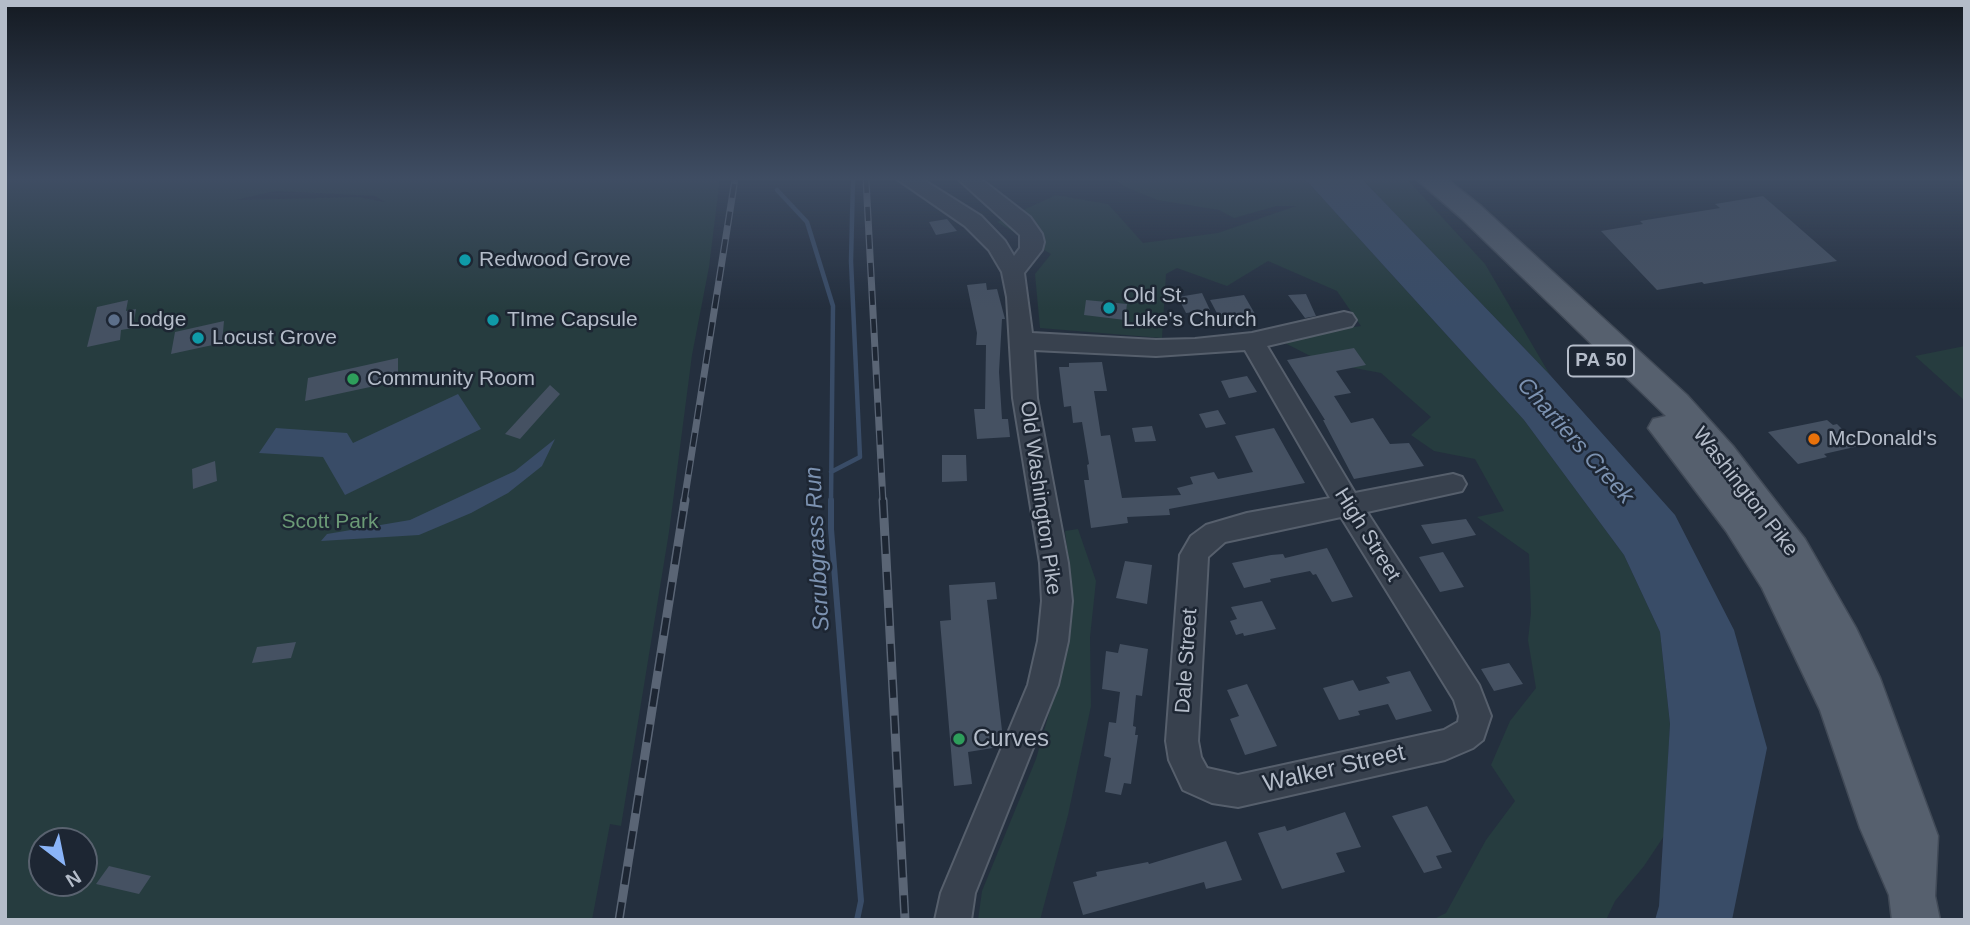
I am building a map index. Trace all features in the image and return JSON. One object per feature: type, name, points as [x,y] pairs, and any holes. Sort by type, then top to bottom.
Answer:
[{"type":"main road","name":"Washington Pike","points":[[1461,222],[1649,409],[1692,460],[1777,578],[1840,708],[1882,828],[1914,908]]},
{"type":"main road","name":"Washington Pike","points":[[1482,222],[1675,404],[1721,455],[1792,550],[1825,607],[1855,669],[1915,836],[1914,908]]},
{"type":"street","points":[[973,222],[997,246],[1013,272],[1031,250],[1033,242],[1022,222]]},
{"type":"street","name":"Old Washington Pike","points":[[953,920],[958,893],[1043,685],[1053,641],[1057,601],[1054,563],[1025,398],[1013,272]]},
{"type":"street","points":[[1021,341],[1156,348],[1252,341],[1344,320]]},
{"type":"street","name":"High Street","points":[[1252,341],[1348,505],[1468,695],[1475,716],[1472,730]]},
{"type":"street","points":[[1348,505],[1453,484]]},
{"type":"street","name":"Dale Street","points":[[1195,779],[1185,760],[1182,741],[1194,555],[1201,544],[1216,533],[1247,524],[1348,505]]},
{"type":"street","name":"Walker Street","points":[[1195,779],[1212,787],[1238,791],[1445,744],[1462,738],[1472,730]]},
{"type":"green space","name":"Scott Park","points":[[5,222],[715,222],[692,355],[669,532],[621,826],[610,824],[592,920],[5,920]]},
{"type":"green space","points":[[997,222],[1124,222],[1143,243],[1218,233],[1249,222],[1344,222],[1524,420],[1624,555],[1660,632],[1670,724],[1664,836],[1615,901],[1606,920],[1432,920],[1446,913],[1486,840],[1515,801],[1491,765],[1510,721],[1536,688],[1528,640],[1531,613],[1529,554],[1477,517],[1504,511],[1475,459],[1434,451],[1411,435],[1431,417],[1381,373],[1322,362],[1281,341],[1283,337],[1361,326],[1337,291],[1268,261],[1227,286],[1177,268],[1166,274],[1162,338],[1040,328],[1035,274],[1051,254]]},
{"type":"green space","points":[[1403,222],[1447,222],[1485,264],[1550,375]]},
{"type":"green space","points":[[1965,346],[1965,401],[1915,356]]},
{"type":"green space","points":[[1078,529],[1096,581],[1090,637],[1091,706],[1068,815],[1040,920],[978,920],[982,891],[1036,759],[1068,647],[1072,591],[1065,531]]},
{"type":"water","name":"Chartiers Creek","points":[[1344,222],[1403,222],[1550,375],[1675,515],[1734,630],[1767,748],[1732,920],[1655,920],[1659,906],[1670,724],[1660,632],[1624,555],[1524,420]]},
{"type":"water","points":[[458,394],[481,429],[345,495],[323,457],[259,453],[276,428],[347,433],[353,443]]},
{"type":"water","points":[[555,439],[542,466],[508,493],[471,513],[419,535],[321,541],[327,534],[410,520],[515,471]]},
{"type":"building","points":[[929,222],[950,222],[957,231],[936,235]]},
{"type":"building","points":[[1641,222],[1793,222],[1837,261],[1657,290],[1601,231],[1643,224]]},
{"type":"building","points":[[986,283],[987,290],[997,289],[1005,319],[1002,319],[999,372],[1002,419],[1008,419],[1010,437],[977,439],[974,409],[985,409],[986,345],[976,345],[977,333],[967,285]]},
{"type":"building","points":[[1202,293],[1210,310],[1186,313],[1178,297]]},
{"type":"building","points":[[1306,294],[1316,316],[1305,318],[1288,295]]},
{"type":"building","points":[[1244,295],[1255,314],[1220,319],[1210,300]]},
{"type":"building","name":"Lodge","points":[[128,300],[126,311],[136,309],[133,328],[121,330],[120,340],[87,347],[97,307]]},
{"type":"building","name":"Old St. Luke's Church","points":[[1086,300],[1127,304],[1125,320],[1084,315]]},
{"type":"building","name":"Locust Grove","points":[[224,321],[222,343],[171,354],[175,332]]},
{"type":"building","points":[[1354,348],[1366,365],[1336,371],[1351,393],[1334,396],[1351,423],[1373,418],[1390,444],[1409,443],[1424,466],[1354,479],[1325,420],[1287,360]]},
{"type":"building","name":"Community Room","points":[[398,358],[398,381],[305,401],[308,378]]},
{"type":"building","points":[[1102,362],[1107,391],[1094,391],[1101,436],[1110,435],[1122,498],[1181,495],[1177,488],[1193,484],[1190,477],[1214,472],[1218,479],[1253,472],[1235,436],[1274,428],[1305,483],[1169,509],[1170,515],[1127,517],[1128,523],[1091,528],[1084,480],[1089,480],[1089,464],[1082,422],[1073,423],[1071,406],[1064,407],[1059,367],[1069,367],[1069,363]]},
{"type":"building","points":[[1247,376],[1257,392],[1229,398],[1221,381]]},
{"type":"building","points":[[550,385],[560,394],[520,439],[505,434]]},
{"type":"building","points":[[1218,410],[1226,424],[1206,428],[1199,414]]},
{"type":"building","name":"McDonald's","points":[[1827,420],[1833,425],[1837,424],[1859,446],[1824,454],[1827,457],[1798,464],[1768,432]]},
{"type":"building","points":[[1152,426],[1156,441],[1135,442],[1132,428]]},
{"type":"building","points":[[942,455],[966,455],[967,481],[942,482]]},
{"type":"building","points":[[215,461],[217,481],[193,489],[192,469]]},
{"type":"building","points":[[1466,519],[1476,535],[1432,544],[1421,525]]},
{"type":"building","points":[[1327,548],[1353,597],[1332,602],[1316,574],[1313,575],[1310,571],[1270,579],[1271,582],[1244,588],[1232,563],[1271,555],[1283,554],[1285,558]]},
{"type":"building","points":[[1443,552],[1464,587],[1440,592],[1419,557]]},
{"type":"building","points":[[1125,561],[1152,565],[1147,604],[1116,598]]},
{"type":"building","points":[[995,582],[997,599],[987,600],[1003,739],[999,747],[968,752],[972,784],[954,786],[940,621],[951,620],[949,585]]},
{"type":"building","points":[[1262,601],[1276,629],[1244,636],[1243,633],[1236,635],[1230,621],[1237,619],[1231,607]]},
{"type":"building","points":[[296,642],[291,658],[252,663],[257,647]]},
{"type":"building","points":[[1120,644],[1148,649],[1142,696],[1136,695],[1133,726],[1136,727],[1135,735],[1138,735],[1131,784],[1124,783],[1121,795],[1105,792],[1111,758],[1104,756],[1109,722],[1116,723],[1120,692],[1102,689],[1106,651],[1118,653]]},
{"type":"building","points":[[1509,663],[1523,684],[1494,691],[1481,669]]},
{"type":"building","points":[[1410,671],[1432,711],[1396,720],[1388,704],[1358,711],[1360,715],[1339,720],[1323,688],[1353,680],[1359,691],[1390,683],[1386,677]]},
{"type":"building","points":[[1247,684],[1277,746],[1245,755],[1230,719],[1239,716],[1227,690]]},
{"type":"building","points":[[1427,806],[1452,852],[1436,856],[1442,868],[1424,873],[1392,816]]},
{"type":"building","points":[[1345,812],[1361,847],[1336,853],[1345,872],[1282,889],[1258,833],[1285,826],[1287,831]]},
{"type":"building","points":[[1226,841],[1242,880],[1206,889],[1204,882],[1083,915],[1073,882],[1097,876],[1096,872],[1148,862],[1149,864]]},
{"type":"building","points":[[109,866],[151,876],[139,894],[98,884]]},
{"type":"waterway","name":"Scrubgrass Run","points":[[807,222],[833,306],[831,472]]},
{"type":"waterway","points":[[831,472],[860,457],[851,261],[852,222]]},
{"type":"waterway","name":"Scrubgrass Run","points":[[831,472],[831,502]]},
{"type":"waterway","name":"Scrubgrass Run","points":[[831,502],[861,901],[857,920]]},
{"type":"railway","points":[[684,502],[728,222]]},
{"type":"railway","points":[[868,222],[883,502]]},
{"type":"railway","points":[[619,920],[685,500]]},
{"type":"railway","points":[[883,500],[905,920]]},
{"type":"place","name":"Redwood Grove","points":[[465,260]]},
{"type":"place","name":"Old St. Luke's Church","points":[[1109,308]]},
{"type":"place","name":"Lodge","points":[[114,320]]},
{"type":"place","name":"TIme Capsule","points":[[493,320]]},
{"type":"place","name":"Locust Grove","points":[[198,338]]},
{"type":"place","name":"Community Room","points":[[353,379]]},
{"type":"place","name":"McDonald's","points":[[1814,439]]},
{"type":"place","name":"Curves","points":[[959,739]]}]
